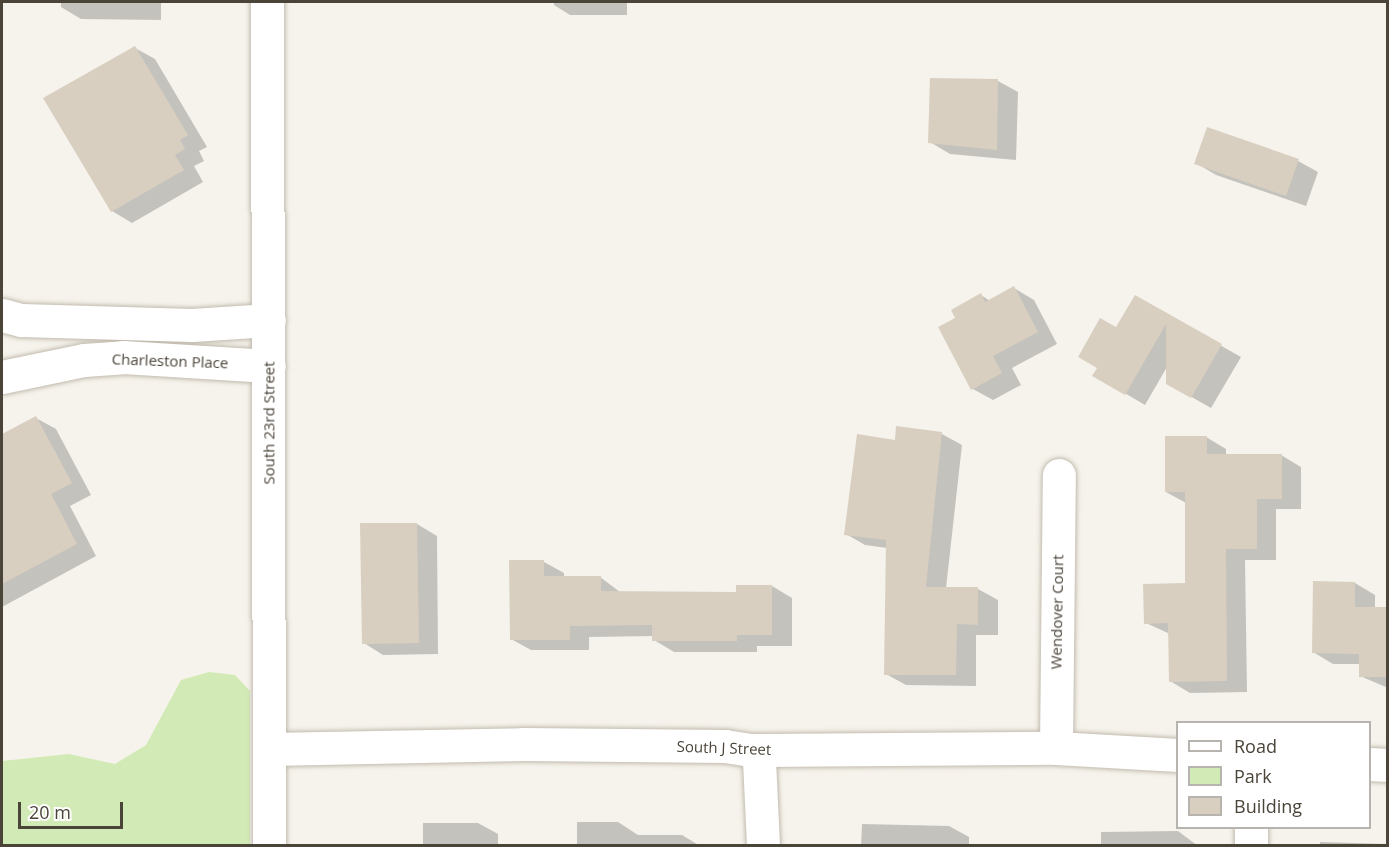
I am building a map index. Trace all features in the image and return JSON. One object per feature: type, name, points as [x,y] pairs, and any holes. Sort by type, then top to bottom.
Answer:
[{"type":"street","name":"South 23rd Street","points":[[267,2],[269,846]]},
{"type":"street","points":[[2,315],[21,320],[192,325],[268,320]]},
{"type":"street","name":"Charleston Place","points":[[2,377],[84,360],[123,357],[269,366]]},
{"type":"street","name":"Wendover Court","points":[[1056,748],[1059,475]]},
{"type":"street","name":"South J Street","points":[[269,749],[534,744],[725,746],[751,750],[1056,748],[1176,755]]},
{"type":"street","points":[[751,750],[759,760],[763,846]]},
{"type":"street","points":[[1371,764],[1388,765]]},
{"type":"street","points":[[1251,829],[1251,846]]},
{"type":"green space","points":[[209,672],[235,675],[250,691],[250,845],[2,845],[2,761],[69,754],[115,764],[146,745],[181,680]]},
{"type":"building","points":[[135,46],[188,135],[180,140],[185,149],[175,155],[184,170],[111,212],[43,98]]},
{"type":"building","points":[[930,78],[998,79],[997,150],[928,143]]},
{"type":"building","points":[[1207,127],[1299,159],[1286,196],[1194,164]]},
{"type":"building","points":[[1014,286],[1038,332],[993,356],[1002,373],[971,390],[938,327],[955,318],[951,310],[981,293],[985,302]]},
{"type":"building","points":[[1135,295],[1222,344],[1191,398],[1166,384],[1166,324],[1125,395],[1092,376],[1097,368],[1078,357],[1100,318],[1116,327]]},
{"type":"building","points":[[36,416],[72,483],[51,494],[77,544],[2,584],[2,434]]},
{"type":"building","points":[[896,426],[942,432],[926,587],[978,587],[978,625],[957,624],[956,675],[884,675],[886,540],[844,535],[857,434],[895,440]]},
{"type":"building","points":[[1165,436],[1207,436],[1207,454],[1282,454],[1282,499],[1257,499],[1257,549],[1226,549],[1227,681],[1169,682],[1168,623],[1144,624],[1143,584],[1185,583],[1185,492],[1165,492]]},
{"type":"building","points":[[360,523],[417,523],[419,643],[362,644]]},
{"type":"building","points":[[509,560],[544,560],[544,576],[601,576],[601,591],[736,592],[736,585],[772,585],[772,635],[737,635],[737,641],[652,641],[652,625],[570,626],[570,640],[510,640]]},
{"type":"building","points":[[1313,581],[1355,582],[1355,607],[1388,607],[1388,677],[1359,677],[1359,654],[1312,653]]}]
